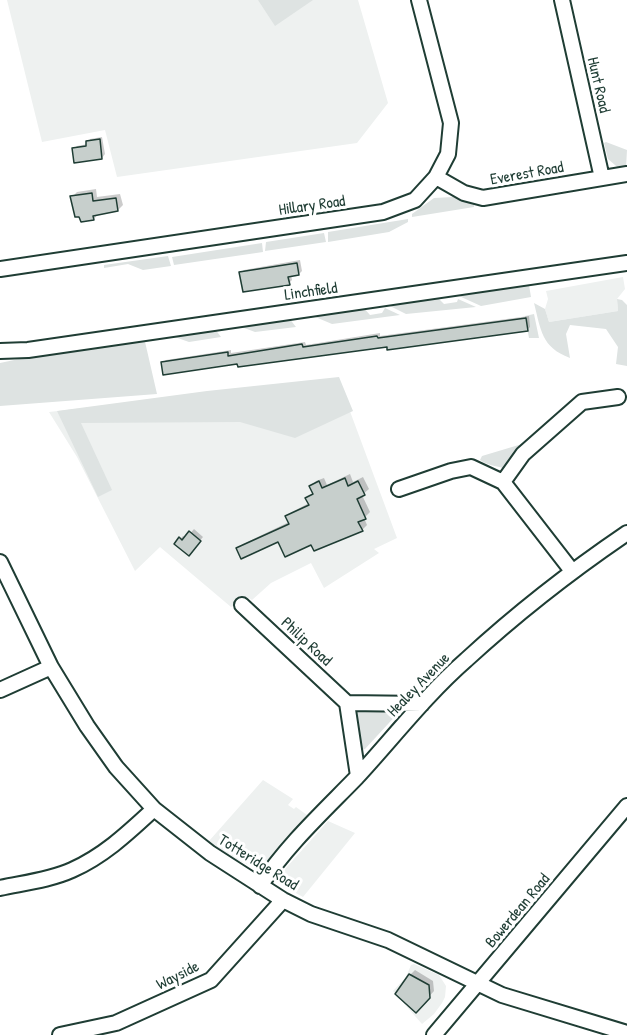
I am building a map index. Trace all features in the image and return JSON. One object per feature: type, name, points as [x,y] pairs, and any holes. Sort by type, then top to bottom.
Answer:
[{"type":"street","name":"Hillary Road","points":[[0,269],[383,212],[415,200],[436,177],[448,154],[451,123],[419,0]]},
{"type":"street","name":"Hunt Road","points":[[562,0],[602,178]]},
{"type":"street","name":"Everest Road","points":[[436,177],[464,193],[483,198],[627,174]]},
{"type":"street","name":"Linchfield","points":[[0,351],[28,350],[627,263]]},
{"type":"street","points":[[503,482],[523,454],[582,402],[618,397]]},
{"type":"street","points":[[399,489],[451,471],[471,467],[503,482],[572,571]]},
{"type":"street","name":"Healey Avenue","points":[[260,886],[277,860],[465,660],[572,571],[627,533]]},
{"type":"street","name":"Totteridge Road","points":[[0,562],[51,667],[87,726],[116,767],[154,809],[210,853],[283,900],[311,914],[388,940],[502,995],[627,1033]]},
{"type":"street","name":"Philip Road","points":[[242,605],[347,703]]},
{"type":"street","points":[[0,690],[51,667]]},
{"type":"street","points":[[358,776],[347,703],[422,704]]},
{"type":"street","name":"Bowerdean Road","points":[[434,1035],[627,806]]},
{"type":"street","points":[[0,888],[71,871],[98,856],[154,809]]},
{"type":"street","name":"Wayside","points":[[60,1035],[116,1023],[211,980],[283,900]]},
{"type":"street","points":[[583,1035],[588,1021]]},
{"type":"shaded area","points":[[7,0],[358,0],[388,103],[357,143],[117,177],[105,130],[42,142]]},
{"type":"shaded area","points":[[258,0],[313,0],[275,26]]},
{"type":"shaded area","points":[[604,143],[627,150],[626,168],[622,171],[608,159]]},
{"type":"shaded area","points":[[453,197],[474,205],[474,207],[412,217],[412,214],[434,198]]},
{"type":"shaded area","points":[[408,219],[408,222],[389,232],[328,242],[328,232]]},
{"type":"shaded area","points":[[324,233],[326,242],[265,251],[266,242]]},
{"type":"shaded area","points":[[262,243],[263,252],[174,265],[172,257]]},
{"type":"shaded area","points":[[168,256],[171,266],[143,270],[128,264],[104,268],[104,265]]},
{"type":"shaded area","points":[[623,277],[625,289],[617,299],[618,311],[549,322],[545,309],[548,299],[546,291]]},
{"type":"shaded area","points":[[523,283],[529,285],[531,297],[481,306],[459,296],[462,292]]},
{"type":"shaded area","points":[[436,296],[444,304],[457,302],[458,299],[476,307],[406,314],[386,304]]},
{"type":"shaded area","points":[[617,299],[627,305],[627,366],[616,364],[618,347],[606,329],[570,325],[566,334],[570,358],[560,354],[553,349],[544,336],[534,303],[545,309],[549,322],[618,311]]},
{"type":"shaded area","points":[[363,307],[370,315],[382,313],[385,308],[400,315],[332,324],[313,316]]},
{"type":"shaded area","points":[[534,314],[539,338],[529,338],[525,316]]},
{"type":"shaded area","points":[[289,318],[296,327],[255,332],[239,326]]},
{"type":"shaded area","points":[[215,329],[221,337],[189,342],[172,336]]},
{"type":"shaded area","points":[[143,333],[157,394],[0,406],[0,363]]},
{"type":"shaded area","points":[[339,377],[353,411],[295,438],[240,422],[81,423],[112,490],[98,497],[57,411],[207,391]]},
{"type":"shaded area","points":[[338,379],[397,538],[374,549],[379,553],[324,588],[311,563],[271,583],[252,600],[249,598],[231,607],[160,547],[135,571],[77,457],[49,412]]},
{"type":"shaded area","points":[[522,444],[509,471],[480,460],[482,456]]},
{"type":"shaded area","points":[[397,708],[400,711],[365,749],[361,750],[354,709]]},
{"type":"shaded area","points":[[263,780],[293,799],[288,805],[294,809],[296,807],[307,815],[264,864],[257,867],[228,855],[209,841]]},
{"type":"shaded area","points":[[328,821],[355,833],[303,897],[285,887],[282,875]]},
{"type":"shaded area","points":[[414,964],[439,975],[446,986],[442,1003],[422,1024],[393,991]]},
{"type":"building","points":[[100,139],[102,159],[74,163],[72,148],[86,146],[86,141]]},
{"type":"building","points":[[92,193],[93,201],[116,198],[118,211],[93,216],[94,220],[81,222],[79,217],[75,217],[70,196]]},
{"type":"building","points":[[297,263],[299,275],[288,277],[290,285],[243,292],[239,272]]},
{"type":"building","points":[[526,318],[528,331],[387,350],[387,347],[163,375],[161,362],[228,352],[228,356],[302,344],[303,347],[377,336],[378,338]]},
{"type":"building","points":[[345,478],[348,486],[358,481],[365,495],[357,499],[366,519],[358,522],[363,531],[314,551],[311,545],[285,557],[278,542],[241,559],[236,548],[289,524],[285,516],[309,505],[305,498],[313,494],[309,486],[319,481],[322,488]]},
{"type":"building","points":[[189,531],[201,541],[189,556],[174,544],[179,537],[182,540]]},
{"type":"building","points":[[409,974],[429,985],[430,998],[416,1013],[395,994]]}]
